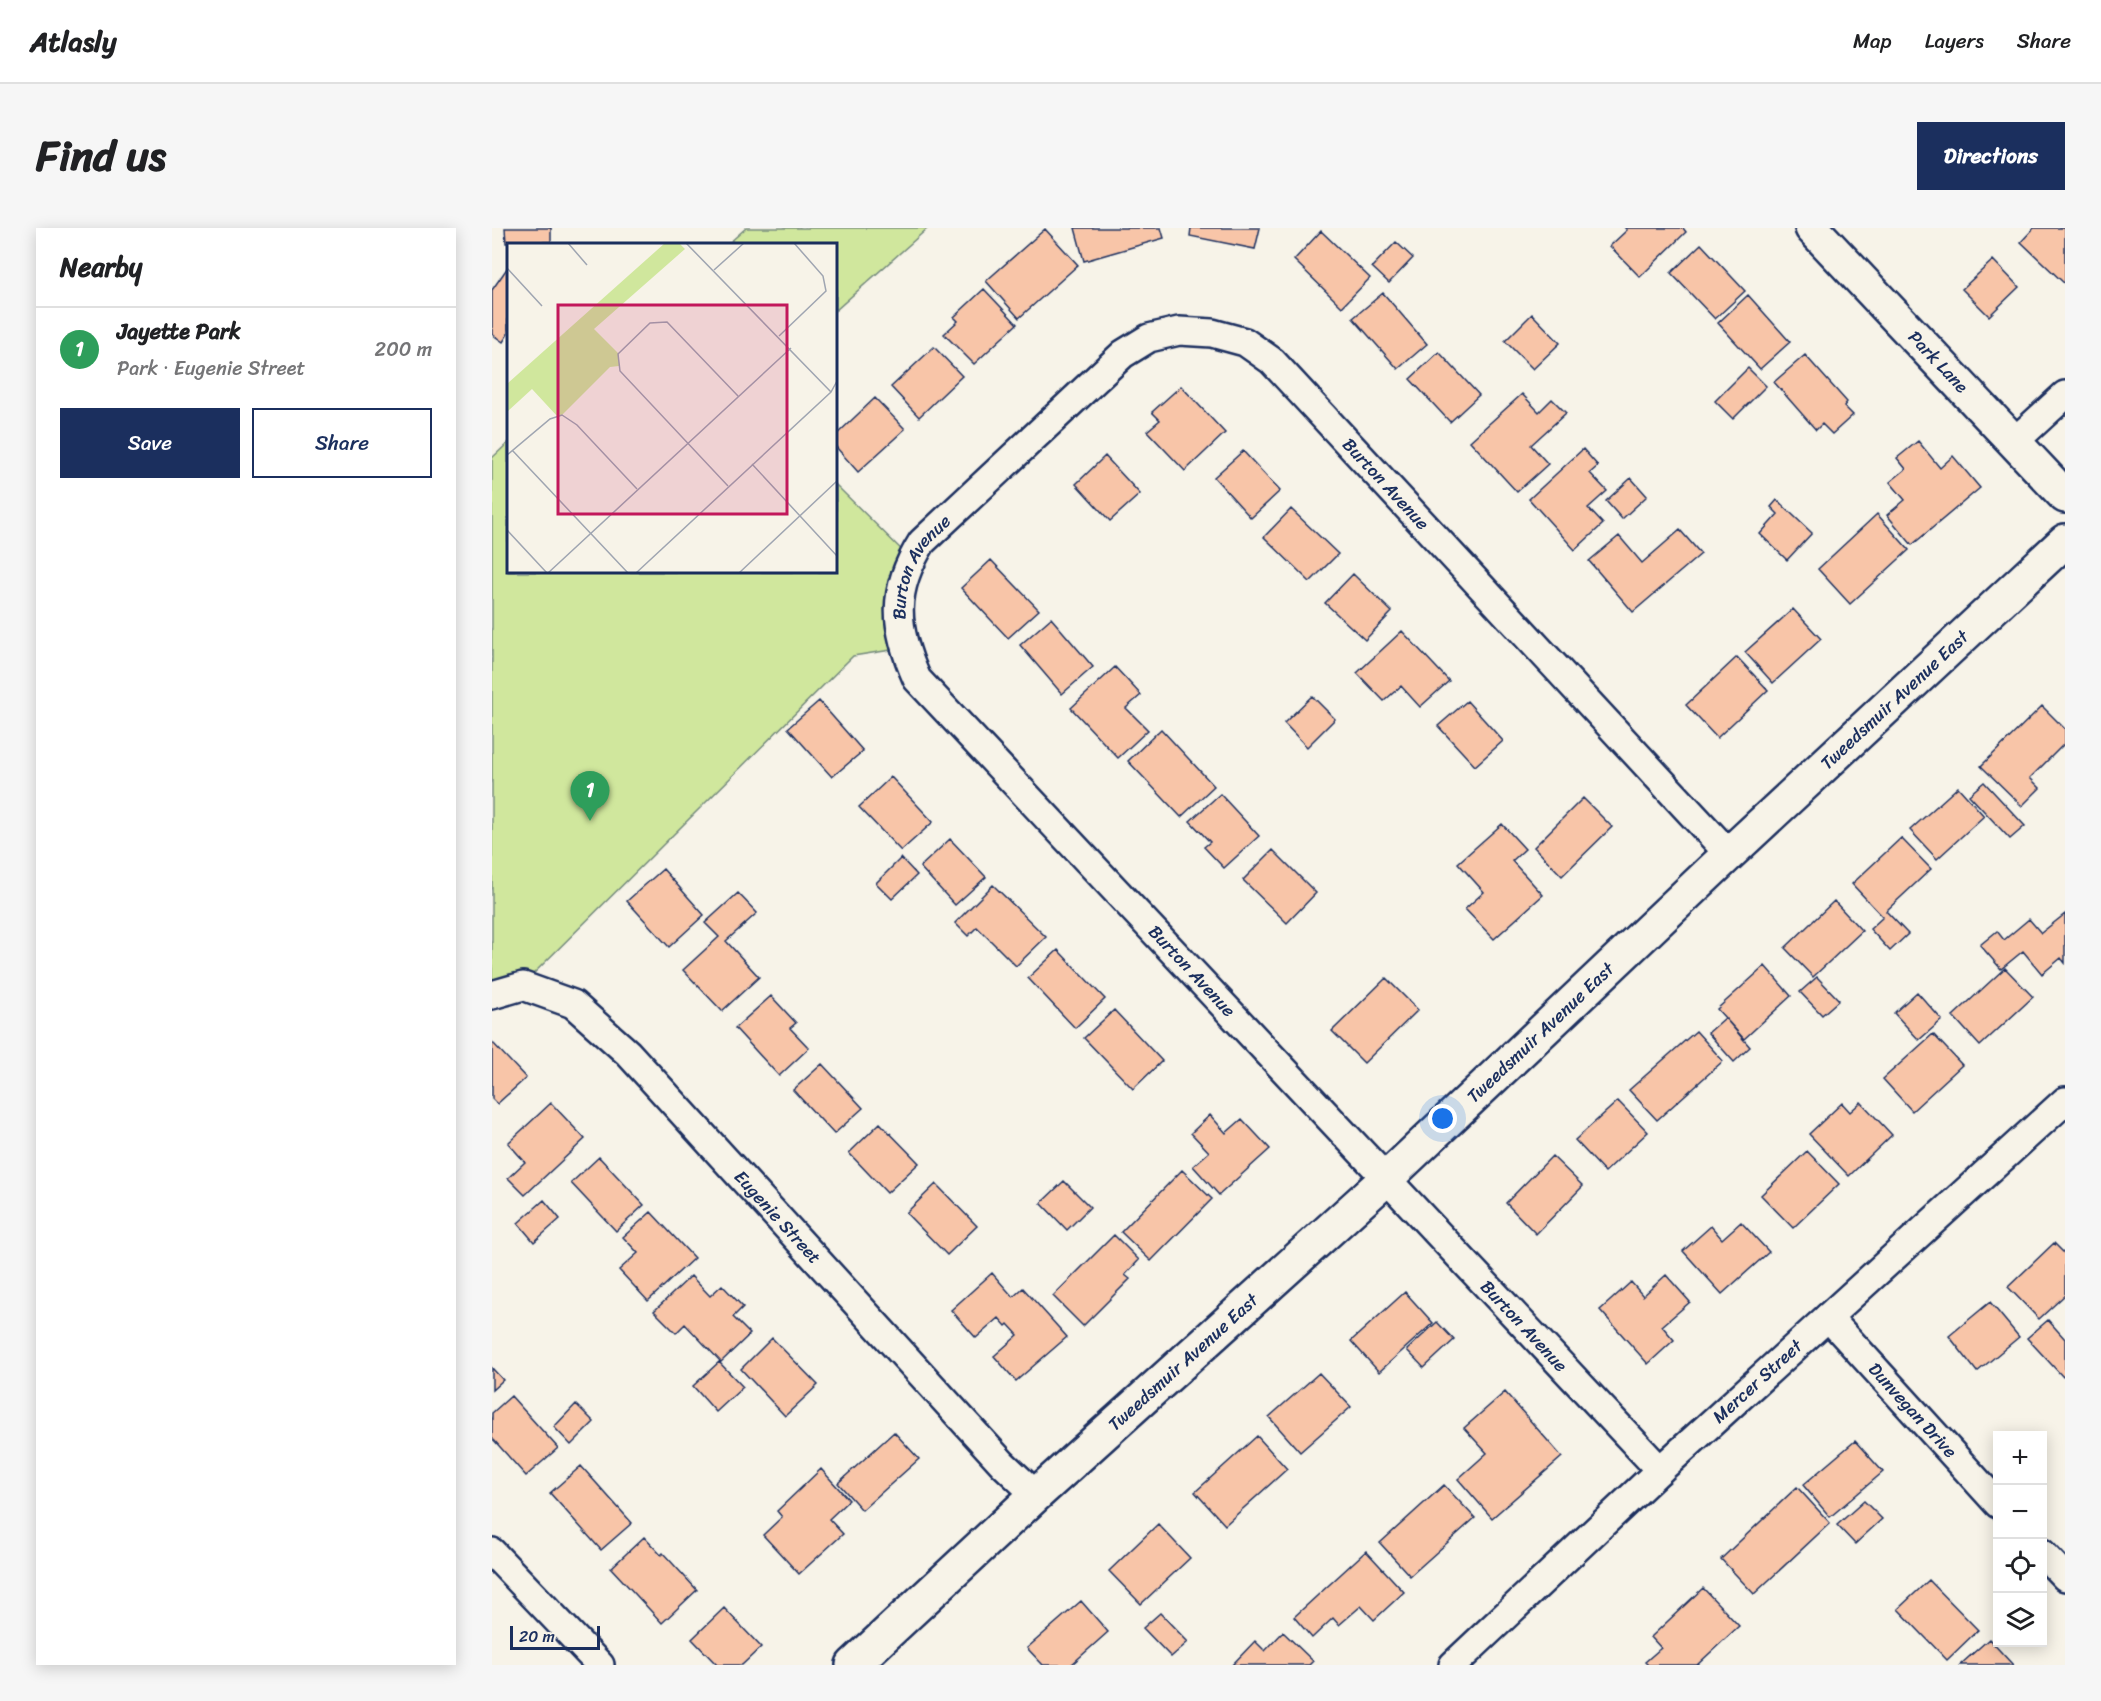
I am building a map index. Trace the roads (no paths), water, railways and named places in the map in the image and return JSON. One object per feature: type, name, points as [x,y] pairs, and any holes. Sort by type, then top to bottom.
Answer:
[{"type":"street","name":"Park Lane","points":[[1812,228],[2065,496]]},
{"type":"street","name":"Burton Avenue","points":[[1660,1470],[917,679],[901,635],[900,590],[908,564],[922,542],[1123,354],[1149,338],[1179,331],[1212,333],[1245,342],[1272,361],[1729,854]]},
{"type":"street","points":[[2015,441],[2065,395]]},
{"type":"street","name":"Tweedsmuir Avenue East","points":[[853,1665],[1036,1495],[1386,1179],[1729,854],[2065,541]]},
{"type":"street","name":"Eugenie Street","points":[[492,995],[523,986],[573,1004],[628,1053],[1003,1464],[1036,1495]]},
{"type":"street","name":"Mercer Street","points":[[1453,1665],[1660,1470],[2065,1101]]},
{"type":"street","name":"Dunvegan Drive","points":[[1828,1317],[1993,1498]]},
{"type":"street","points":[[492,1552],[600,1665]]},
{"type":"street","points":[[2047,1557],[2065,1577]]},
{"type":"place","name":"Jayette Park","points":[[590,821]]}]
